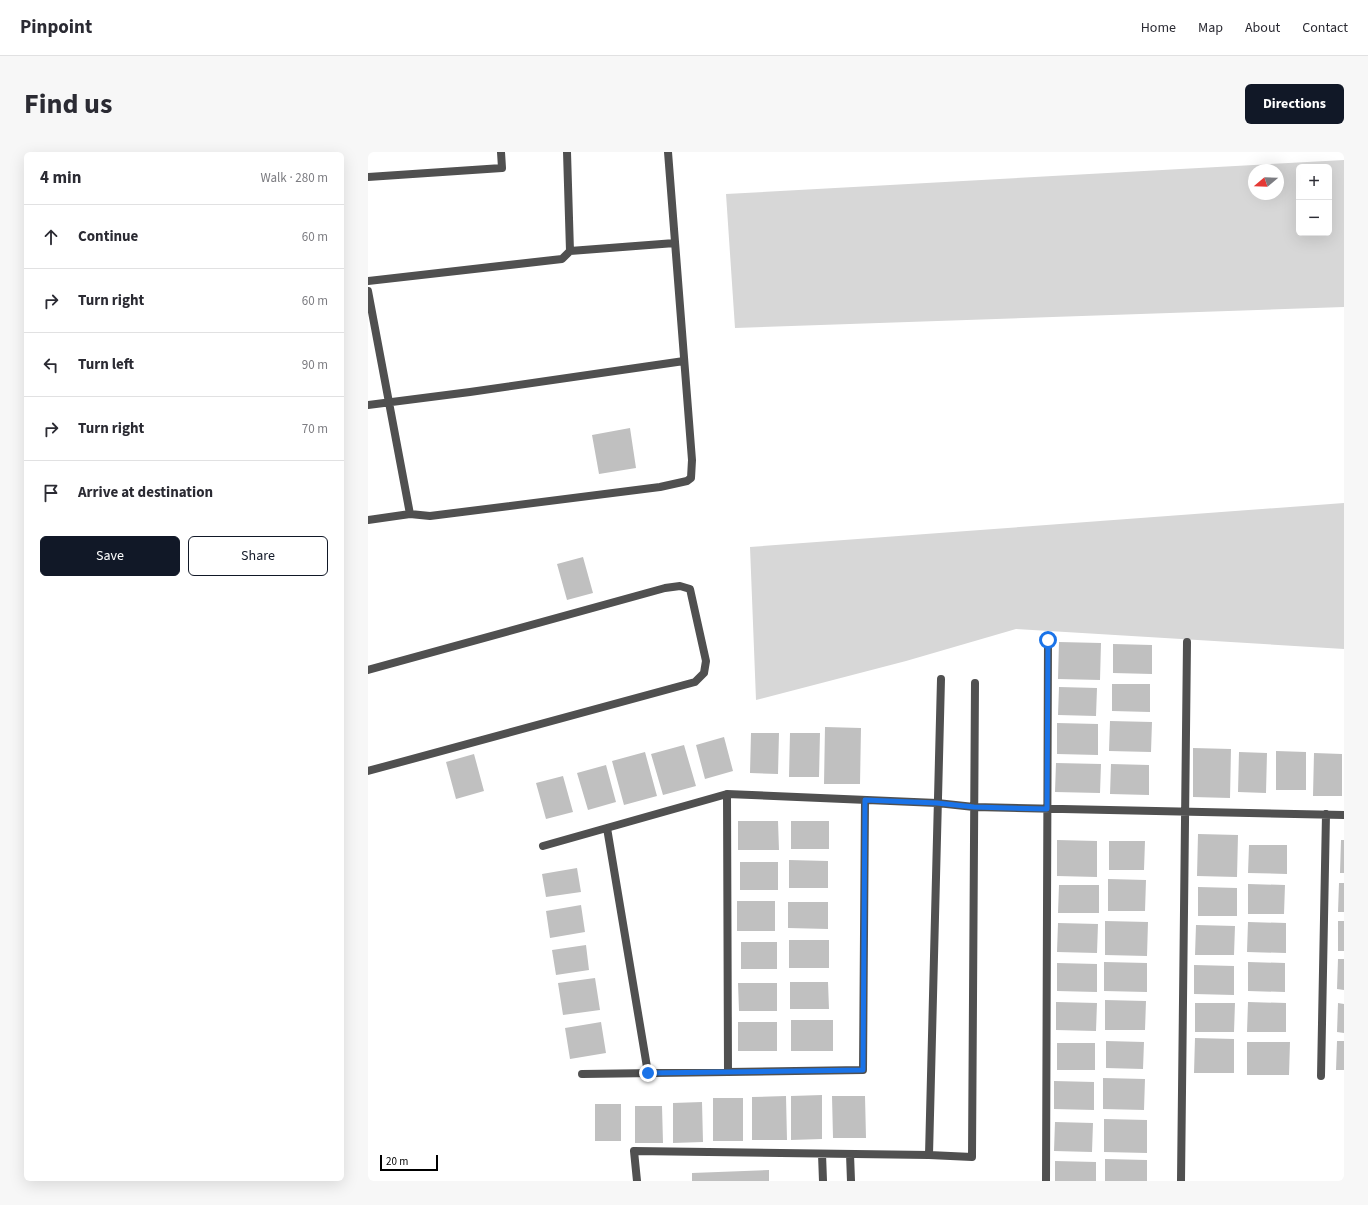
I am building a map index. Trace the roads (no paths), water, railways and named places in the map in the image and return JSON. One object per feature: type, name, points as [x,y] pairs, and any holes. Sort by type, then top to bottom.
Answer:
[{"type":"street","points":[[368,177],[502,168],[501,152]]},
{"type":"street","points":[[567,152],[570,251]]},
{"type":"street","points":[[368,520],[410,514],[430,516],[660,487],[687,481],[691,478],[692,460],[668,152]]},
{"type":"street","points":[[368,281],[562,259],[570,251],[675,243]]},
{"type":"street","points":[[368,291],[410,514]]},
{"type":"street","points":[[368,405],[684,361]]},
{"type":"street","points":[[368,670],[665,588],[680,586],[690,589],[706,662],[704,673],[695,682],[368,770]]},
{"type":"street","points":[[1046,1181],[1048,640]]},
{"type":"street","points":[[1181,1181],[1187,642]]},
{"type":"street","points":[[929,1155],[941,679]]},
{"type":"street","points":[[637,1181],[634,1151],[929,1155],[972,1157],[975,683]]},
{"type":"street","points":[[727,794],[728,1072]]},
{"type":"street","points":[[543,846],[727,794],[937,803],[974,807],[1344,815]]},
{"type":"street","points":[[582,1074],[863,1070],[865,800]]},
{"type":"street","points":[[1320,1076],[1326,814]]},
{"type":"street","points":[[607,828],[648,1073]]},
{"type":"street","points":[[822,1154],[823,1181]]},
{"type":"street","points":[[850,1154],[851,1181]]}]
